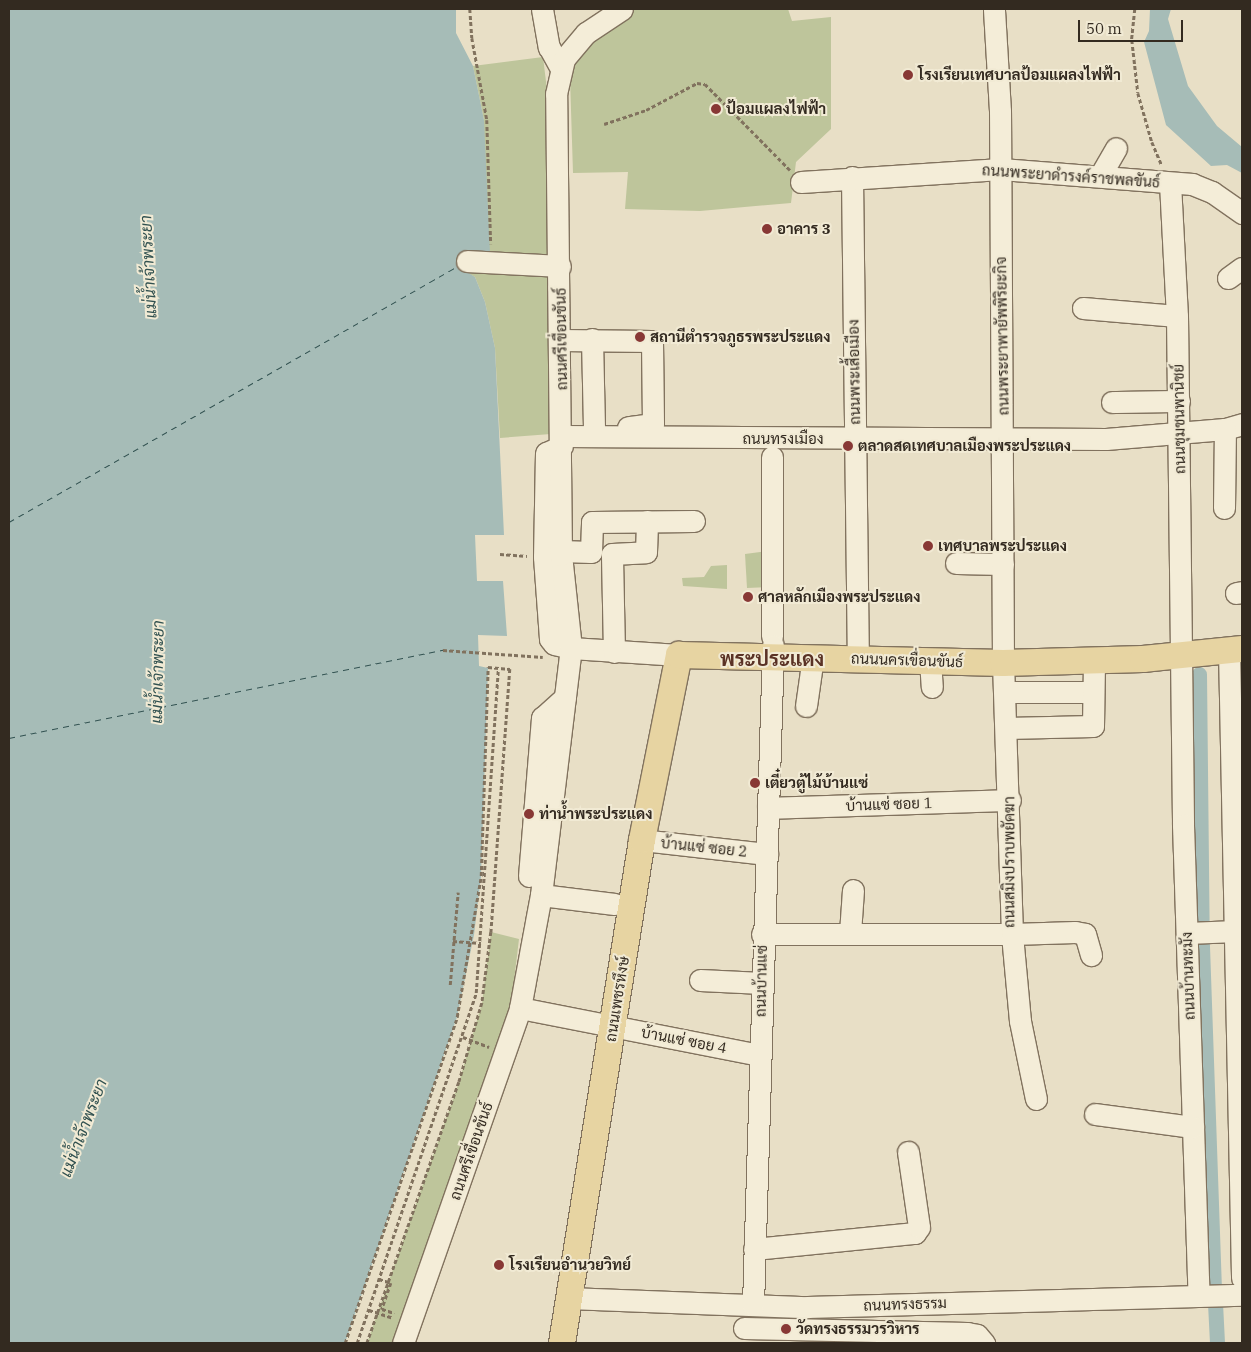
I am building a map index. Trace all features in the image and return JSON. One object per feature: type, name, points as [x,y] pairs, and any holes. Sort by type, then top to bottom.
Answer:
[{"type":"main road","name":"ถนนนครเขื่อนขันธ์","points":[[679,656],[773,646],[813,657],[1003,663],[1094,661],[1181,656],[1235,650]]},
{"type":"main road","name":"ถนนเพชรหึงษ์","points":[[562,1343],[642,840],[679,656]]},
{"type":"street","points":[[542,9],[549,47],[560,67]]},
{"type":"street","name":"ถนนศรีเขื่อนขันธ์","points":[[403,1343],[520,1008],[541,895],[543,808],[542,718],[565,697],[571,654],[562,551],[560,266],[556,94],[560,67],[586,33],[622,9]]},
{"type":"street","name":"ถนนพระยาพายัพพิริยะกิจ","points":[[994,9],[1001,169],[1003,663]]},
{"type":"street","points":[[1100,176],[1116,148]]},
{"type":"street","name":"ถนนพระยาดำรงค์ราชพลขันธ์","points":[[802,182],[852,177],[1001,169],[1192,184],[1212,192],[1242,213]]},
{"type":"street","name":"ถนนพระเสื้อเมือง","points":[[852,177],[858,658]]},
{"type":"street","name":"ถนนชุมชนพานิชย์","points":[[1170,183],[1177,316],[1179,401],[1181,656]]},
{"type":"street","points":[[1212,192],[1242,226]]},
{"type":"street","points":[[467,261],[560,266]]},
{"type":"street","points":[[1083,308],[1177,316]]},
{"type":"street","points":[[560,340],[648,339],[653,343],[653,424],[594,427],[562,436],[546,453],[544,557],[550,639],[554,644],[571,654]]},
{"type":"street","points":[[592,340],[594,427]]},
{"type":"street","points":[[1112,402],[1179,401]]},
{"type":"street","points":[[1224,508],[1234,426]]},
{"type":"street","name":"ถนนทรงเมือง","points":[[562,436],[1106,440],[1234,426]]},
{"type":"street","name":"ถนนบ้านแซ่","points":[[743,1336],[750,1305],[754,1248],[762,934],[767,854],[773,646],[772,457]]},
{"type":"street","points":[[562,551],[602,553],[646,552],[647,521]]},
{"type":"street","points":[[614,652],[602,553],[592,522],[694,521]]},
{"type":"street","points":[[956,563],[1003,564]]},
{"type":"street","points":[[1235,650],[1239,899],[1236,931],[1240,996],[1242,1278]]},
{"type":"street","name":"ถนนนครเขื่อนขันธ์","points":[[571,654],[614,652],[679,656]]},
{"type":"street","name":"ถนนบ้านทะมัง","points":[[1181,656],[1198,933],[1193,1127],[1199,1296]]},
{"type":"street","points":[[806,706],[813,657]]},
{"type":"street","points":[[930,661],[932,687]]},
{"type":"street","points":[[1006,728],[1093,726],[1094,661]]},
{"type":"street","name":"ถนนสมิงปราบพยัคฆา","points":[[762,934],[1012,934],[1010,800],[1003,663]]},
{"type":"street","points":[[1004,692],[1093,692]]},
{"type":"street","name":"บ้านแซ่ ซอย 1","points":[[768,808],[1010,800]]},
{"type":"street","name":"ถนนศรีเขื่อนขันธ์","points":[[529,956],[524,917],[543,808]]},
{"type":"street","name":"บ้านแซ่ ซอย 2","points":[[642,840],[767,854]]},
{"type":"street","points":[[850,934],[853,890]]},
{"type":"street","points":[[541,895],[614,904]]},
{"type":"street","points":[[1198,933],[1236,931]]},
{"type":"street","points":[[1036,1099],[1020,1021],[1012,934],[1085,934],[1092,955]]},
{"type":"street","points":[[700,980],[762,983]]},
{"type":"street","name":"บ้านแซ่ ซอย 4","points":[[520,1008],[760,1055]]},
{"type":"street","points":[[1095,1114],[1193,1127]]},
{"type":"street","points":[[754,1248],[915,1233],[919,1226],[908,1152]]},
{"type":"street","name":"ถนนทรงธรรม","points":[[568,1298],[807,1307],[1242,1294]]},
{"type":"street","points":[[743,1336],[967,1333],[977,1335],[984,1343]]},
{"type":"path","points":[[470,9],[474,58],[487,120],[490,242],[494,247]]},
{"type":"path","points":[[1134,9],[1132,40],[1138,93],[1152,142],[1170,183]]},
{"type":"path","points":[[604,124],[646,110],[697,83],[705,84],[802,182]]},
{"type":"path","points":[[443,650],[571,654]]},
{"type":"path","points":[[345,1343],[457,1017],[481,876],[488,668],[510,669],[482,1003],[367,1343]]},
{"type":"path","points":[[357,1343],[476,993],[481,943],[498,669]]},
{"type":"path","points":[[450,986],[458,892]]},
{"type":"path","points":[[453,941],[481,943]]},
{"type":"path","points":[[462,1037],[506,1052]]},
{"type":"path","points":[[379,1279],[391,1284],[382,1308],[398,1315]]},
{"type":"path","points":[[368,1310],[397,1320]]},
{"type":"green space","points":[[629,9],[788,9],[792,21],[831,17],[831,129],[796,162],[791,203],[700,211],[625,209],[628,172],[573,173],[570,78],[581,44]]},
{"type":"green space","points":[[543,57],[548,98],[551,434],[500,438],[495,348],[485,302],[475,277],[464,271],[484,120],[473,66]]},
{"type":"green space","points":[[768,551],[767,587],[747,588],[745,554]]},
{"type":"green space","points":[[727,565],[727,589],[683,586],[682,578],[704,577],[711,566]]},
{"type":"green space","points":[[491,932],[519,939],[511,1006],[394,1343],[367,1343],[459,1082],[482,1003]]},
{"type":"water","name":"แม่น้ำเจ้าพระยา","points":[[9,9],[456,9],[456,33],[473,66],[484,120],[490,253],[464,270],[475,277],[485,302],[495,348],[504,535],[475,535],[477,581],[503,581],[507,636],[478,635],[479,666],[488,668],[481,876],[474,935],[457,1017],[345,1343],[9,1343]]},
{"type":"water","points":[[1150,9],[1171,9],[1168,19],[1188,86],[1217,126],[1242,147],[1242,173],[1227,165],[1211,166],[1166,125],[1144,42],[1149,31]]},
{"type":"waterway","points":[[1199,674],[1202,946],[1214,1284]]},
{"type":"waterway","points":[[1215,1303],[1217,1343]]},
{"type":"ferry route","points":[[9,522],[458,266]]},
{"type":"ferry route","points":[[9,738],[443,650]]},
{"type":"place","name":"โรงเรียนเทศบาลป้อมแผลงไฟฟ้า","points":[[908,75]]},
{"type":"place","name":"ป้อมแผลงไฟฟ้า","points":[[716,109]]},
{"type":"place","name":"อาคาร 3","points":[[767,229]]},
{"type":"place","name":"สถานีตำรวจภูธรพระประแดง","points":[[640,337]]},
{"type":"place","name":"ตลาดสดเทศบาลเมืองพระประแดง","points":[[848,446]]},
{"type":"place","name":"เทศบาลพระประแดง","points":[[928,546]]},
{"type":"place","name":"ศาลหลักเมืองพระประแดง","points":[[748,597]]},
{"type":"place","name":"เตี๋ยวตู้ไม้บ้านแซ่","points":[[755,783]]},
{"type":"place","name":"ท่าน้ำพระประแดง","points":[[529,814]]},
{"type":"place","name":"โรงเรียนอำนวยวิทย์","points":[[499,1265]]},
{"type":"place","name":"วัดทรงธรรมวรวิหาร","points":[[786,1329]]},
{"type":"district","name":"พระประแดง","points":[[772,658]]}]
